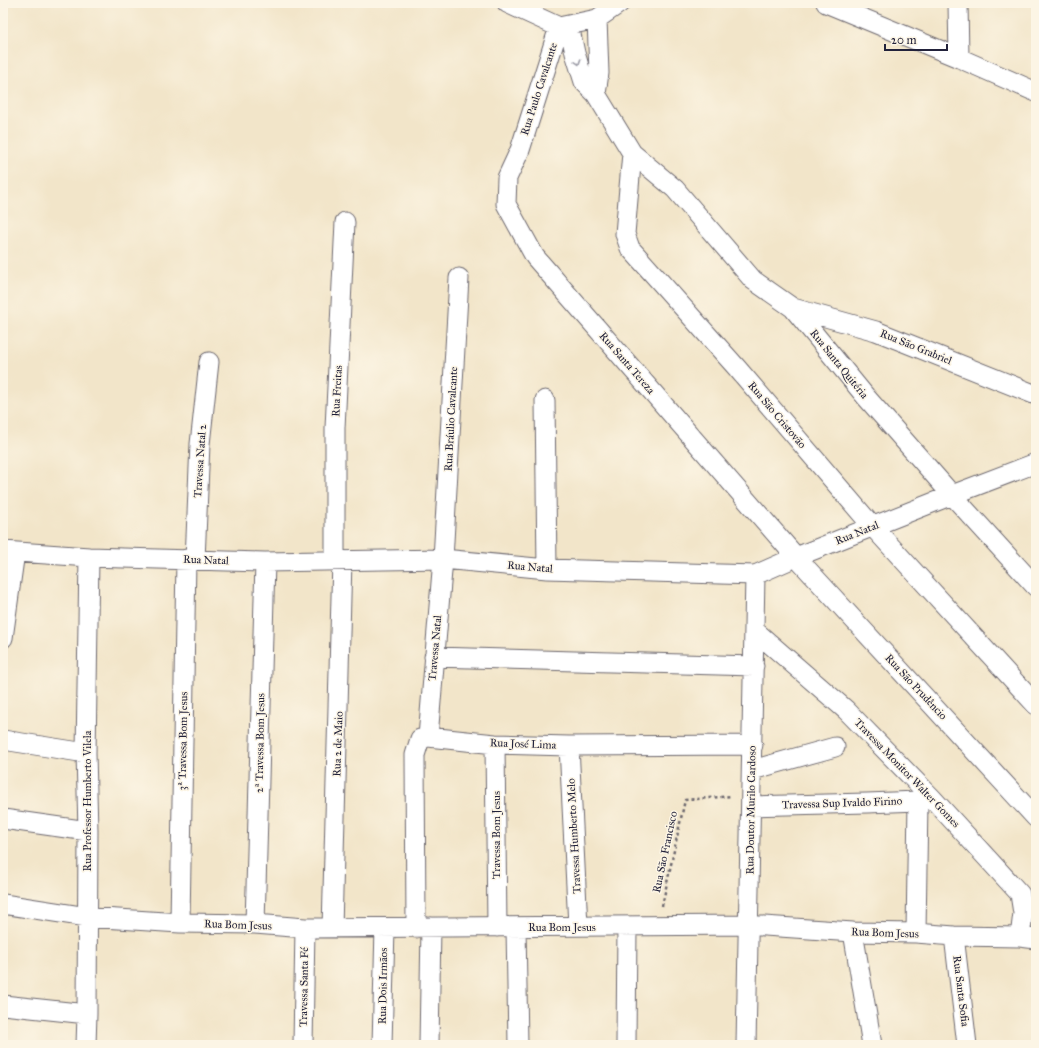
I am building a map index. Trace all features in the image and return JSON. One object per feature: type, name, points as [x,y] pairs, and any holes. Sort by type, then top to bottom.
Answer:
[{"type":"street","points":[[507,3],[564,26],[597,19],[620,3]]},
{"type":"street","points":[[958,3],[959,58]]},
{"type":"street","points":[[835,5],[1036,92]]},
{"type":"street","points":[[596,94],[599,73],[597,19]]},
{"type":"street","points":[[564,26],[584,82],[596,94],[632,153]]},
{"type":"street","name":"Rua Paulo Cavalcante","points":[[520,150],[564,26]]},
{"type":"street","name":"Rua Santa Tereza","points":[[520,150],[507,178],[506,204],[535,257],[796,557]]},
{"type":"street","name":"Rua Santa Quitéria","points":[[632,153],[675,189],[753,280],[793,308],[866,397],[952,495],[1036,587]]},
{"type":"street","name":"Rua São Cristovão","points":[[632,153],[625,234],[630,248],[737,368],[873,527],[1036,705]]},
{"type":"street","name":"Rua Freitas","points":[[339,560],[335,428],[345,222]]},
{"type":"street","name":"Rua Bráulio Cavalcante","points":[[443,559],[459,278]]},
{"type":"street","name":"Rua São Grabriel","points":[[793,308],[876,331],[1036,395]]},
{"type":"street","name":"Travessa Natal 2","points":[[191,560],[200,444],[209,362]]},
{"type":"street","points":[[545,400],[547,569]]},
{"type":"street","name":"Rua Natal","points":[[9,551],[89,557],[265,562],[443,559],[547,569],[755,575],[796,557],[952,495],[1035,464]]},
{"type":"street","points":[[3,638],[9,551]]},
{"type":"street","name":"Rua Professor Humberto Vilela","points":[[86,1045],[88,831],[86,753],[89,557]]},
{"type":"street","name":"Rua São Prudêncio","points":[[796,557],[1036,818]]},
{"type":"street","name":"Travessa Natal","points":[[428,737],[443,559]]},
{"type":"street","name":"3ª Travessa Bom Jesus","points":[[180,922],[191,560]]},
{"type":"street","name":"Rua 2 de Maio","points":[[332,928],[339,560]]},
{"type":"street","name":"2ª Travessa Bom Jesus","points":[[255,924],[265,562]]},
{"type":"street","name":"Rua Doutor Murilo Cardoso","points":[[746,1045],[753,745],[755,575]]},
{"type":"street","name":"Travessa Monitor Walter Gomes","points":[[754,630],[846,710],[925,799],[1020,894],[1028,938]]},
{"type":"street","points":[[434,657],[754,666]]},
{"type":"street","points":[[428,737],[420,739],[415,755],[415,864],[424,927],[429,1045]]},
{"type":"street","name":"Rua José Lima","points":[[428,737],[495,744],[569,746],[753,745]]},
{"type":"street","points":[[3,740],[86,753]]},
{"type":"street","name":"Travessa Bom Jesus","points":[[495,744],[496,927]]},
{"type":"street","name":"Travessa Humberto Melo","points":[[569,746],[578,926]]},
{"type":"street","points":[[752,770],[835,748]]},
{"type":"street","points":[[916,933],[925,799]]},
{"type":"street","name":"Travessa Sup Ivaldo Firino","points":[[751,800],[867,803],[925,799]]},
{"type":"street","points":[[3,819],[88,831]]},
{"type":"street","name":"Rua Bom Jesus","points":[[3,904],[87,916],[180,922],[255,924],[305,928],[749,925],[853,932],[1028,938]]},
{"type":"street","points":[[626,1045],[627,926]]},
{"type":"street","points":[[516,927],[518,1045]]},
{"type":"street","name":"Travessa Santa Fé","points":[[303,1045],[305,928]]},
{"type":"street","name":"Rua Dois Irmãos","points":[[382,1045],[385,928]]},
{"type":"street","points":[[853,932],[872,1045]]},
{"type":"street","name":"Rua Santa Sofia","points":[[954,936],[967,1045]]},
{"type":"street","points":[[3,1005],[87,1014]]},
{"type":"path","name":"Rua São Francisco","points":[[657,926],[685,800],[751,800]]}]
